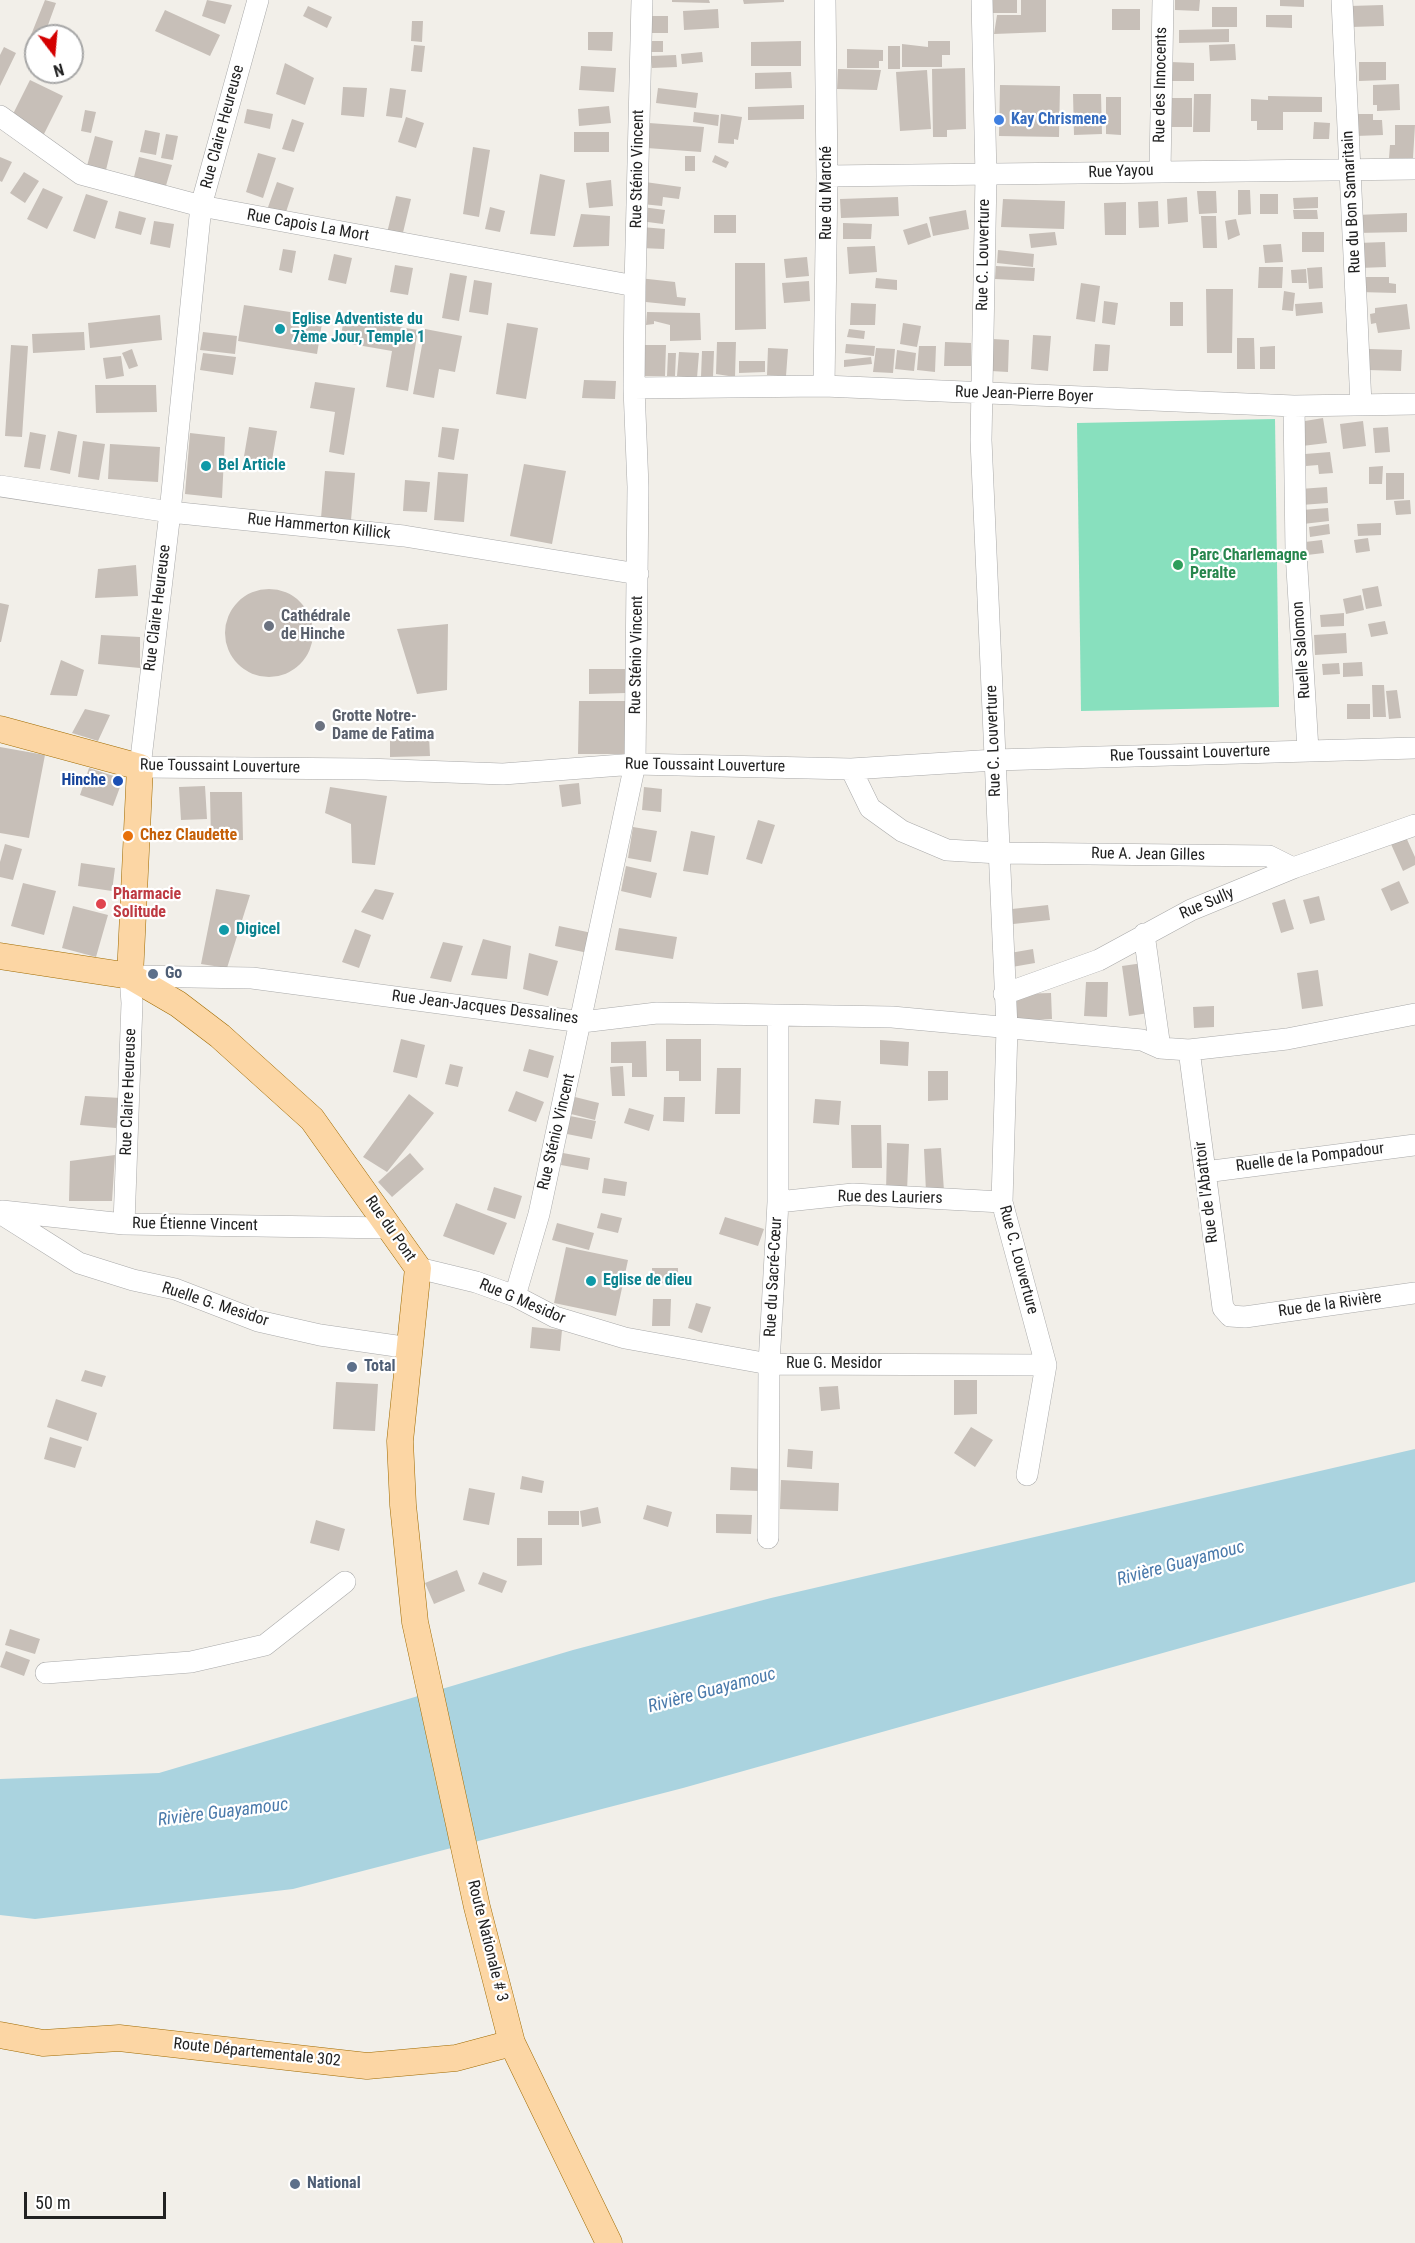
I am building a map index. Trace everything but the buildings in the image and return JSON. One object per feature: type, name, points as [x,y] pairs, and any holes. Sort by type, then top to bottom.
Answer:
[{"type":"main road","name":"Rue Toussaint Louverture","points":[[0,729],[140,768]]},
{"type":"main road","name":"Rue Claire Heureuse","points":[[129,976],[140,768]]},
{"type":"main road","name":"Rue Jean-Jacques Dessalines","points":[[0,956],[129,976]]},
{"type":"main road","name":"Rue du Pont","points":[[129,976],[178,1004],[220,1036],[312,1119],[418,1268],[400,1441],[402,1505],[416,1622]]},
{"type":"main road","name":"Route Nationale # 3","points":[[416,1622],[477,1908],[512,2043],[609,2243]]},
{"type":"main road","name":"Route Départementale 302","points":[[0,2035],[43,2043],[119,2038],[367,2066],[456,2058],[512,2043]]},
{"type":"street","name":"Rue Claire Heureuse","points":[[140,768],[170,512],[201,206],[258,0]]},
{"type":"street","name":"Rue Sténio Vincent","points":[[515,1296],[539,1214],[582,1022],[618,834],[635,764],[638,487],[634,388],[642,0]]},
{"type":"street","name":"Rue du Marché","points":[[824,386],[827,176],[825,0]]},
{"type":"street","name":"Rue C. Louverture","points":[[982,0],[986,176],[981,394],[1007,1028],[1002,1202],[1046,1365],[1027,1474]]},
{"type":"street","name":"Rue des Innocents","points":[[1160,171],[1163,0]]},
{"type":"street","name":"Rue du Bon Samaritain","points":[[1341,0],[1361,404]]},
{"type":"street","name":"Rue Capois La Mort","points":[[0,116],[81,174],[201,206],[635,286]]},
{"type":"street","name":"Rue Yayou","points":[[827,176],[986,176],[1160,171],[1415,169]]},
{"type":"street","name":"Rue Jean-Pierre Boyer","points":[[634,388],[824,386],[1294,406],[1415,404]]},
{"type":"street","name":"Ruelle Salomon","points":[[1294,406],[1296,552],[1308,750]]},
{"type":"street","name":"Rue Hammerton Killick","points":[[0,486],[170,512],[404,536],[638,574]]},
{"type":"street","name":"Rue Toussaint Louverture","points":[[140,768],[366,769],[502,774],[635,764],[851,768],[995,760],[1415,748]]},
{"type":"street","name":"Rue A. Jean Gilles","points":[[851,768],[870,808],[902,831],[947,849],[999,853],[1269,856],[1293,868]]},
{"type":"street","name":"Rue Sully","points":[[1004,994],[1100,960],[1191,910],[1293,868],[1415,825]]},
{"type":"street","points":[[1144,934],[1160,1048]]},
{"type":"street","name":"Rue Claire Heureuse","points":[[124,1224],[132,1003],[129,976]]},
{"type":"street","name":"Rue Jean-Jacques Dessalines","points":[[129,976],[252,978],[582,1022],[657,1013],[892,1017],[1142,1040],[1160,1048],[1189,1050],[1287,1039],[1415,1014]]},
{"type":"street","name":"Rue du Sacré-Cœur","points":[[768,1538],[769,1364],[778,1202],[778,1016]]},
{"type":"street","name":"Rue de l'Abattoir","points":[[1189,1050],[1223,1308],[1230,1316],[1245,1317]]},
{"type":"street","name":"Ruelle de la Pompadour","points":[[1205,1172],[1415,1145]]},
{"type":"street","name":"Rue des Lauriers","points":[[778,1202],[854,1194],[1002,1202]]},
{"type":"street","name":"Rue Étienne Vincent","points":[[0,1212],[124,1224],[390,1228]]},
{"type":"street","name":"Ruelle G. Mesidor","points":[[0,1212],[80,1263],[133,1280],[176,1289],[258,1321],[320,1335],[410,1348]]},
{"type":"street","name":"Rue G Mesidor","points":[[418,1268],[476,1282],[515,1296],[555,1317],[625,1338]]},
{"type":"street","name":"Rue de la Rivière","points":[[1245,1317],[1415,1293]]},
{"type":"street","name":"Rue G. Mesidor","points":[[625,1338],[769,1364],[1046,1365]]},
{"type":"street","points":[[46,1673],[191,1662],[265,1645],[345,1582]]},
{"type":"green space","name":"Parc Charlemagne Peralte","points":[[1275,419],[1279,707],[1081,711],[1077,423]]},
{"type":"water","name":"Rivière Guayamouc","points":[[1415,1449],[1415,1582],[683,1788],[293,1889],[35,1919],[0,1915],[0,1779],[159,1773],[573,1650],[771,1598]]},
{"type":"place","name":"Kay Chrismene","points":[[999,120]]},
{"type":"place","name":"Eglise Adventiste du 7ème Jour, Temple 1","points":[[280,329]]},
{"type":"place","name":"Bel Article","points":[[206,466]]},
{"type":"place","name":"Parc Charlemagne Peralte","points":[[1178,565]]},
{"type":"place","name":"Cathédrale de Hinche","points":[[269,626]]},
{"type":"place","name":"Grotte Notre- Dame de Fatima","points":[[320,726]]},
{"type":"place","name":"Hinche","points":[[118,781]]},
{"type":"place","name":"Chez Claudette","points":[[128,836]]},
{"type":"place","name":"Pharmacie Solitude","points":[[101,904]]},
{"type":"place","name":"Digicel","points":[[224,930]]},
{"type":"place","name":"Go","points":[[153,974]]},
{"type":"place","name":"Eglise de dieu","points":[[591,1281]]},
{"type":"place","name":"Total","points":[[352,1367]]},
{"type":"place","name":"National","points":[[295,2184]]}]
